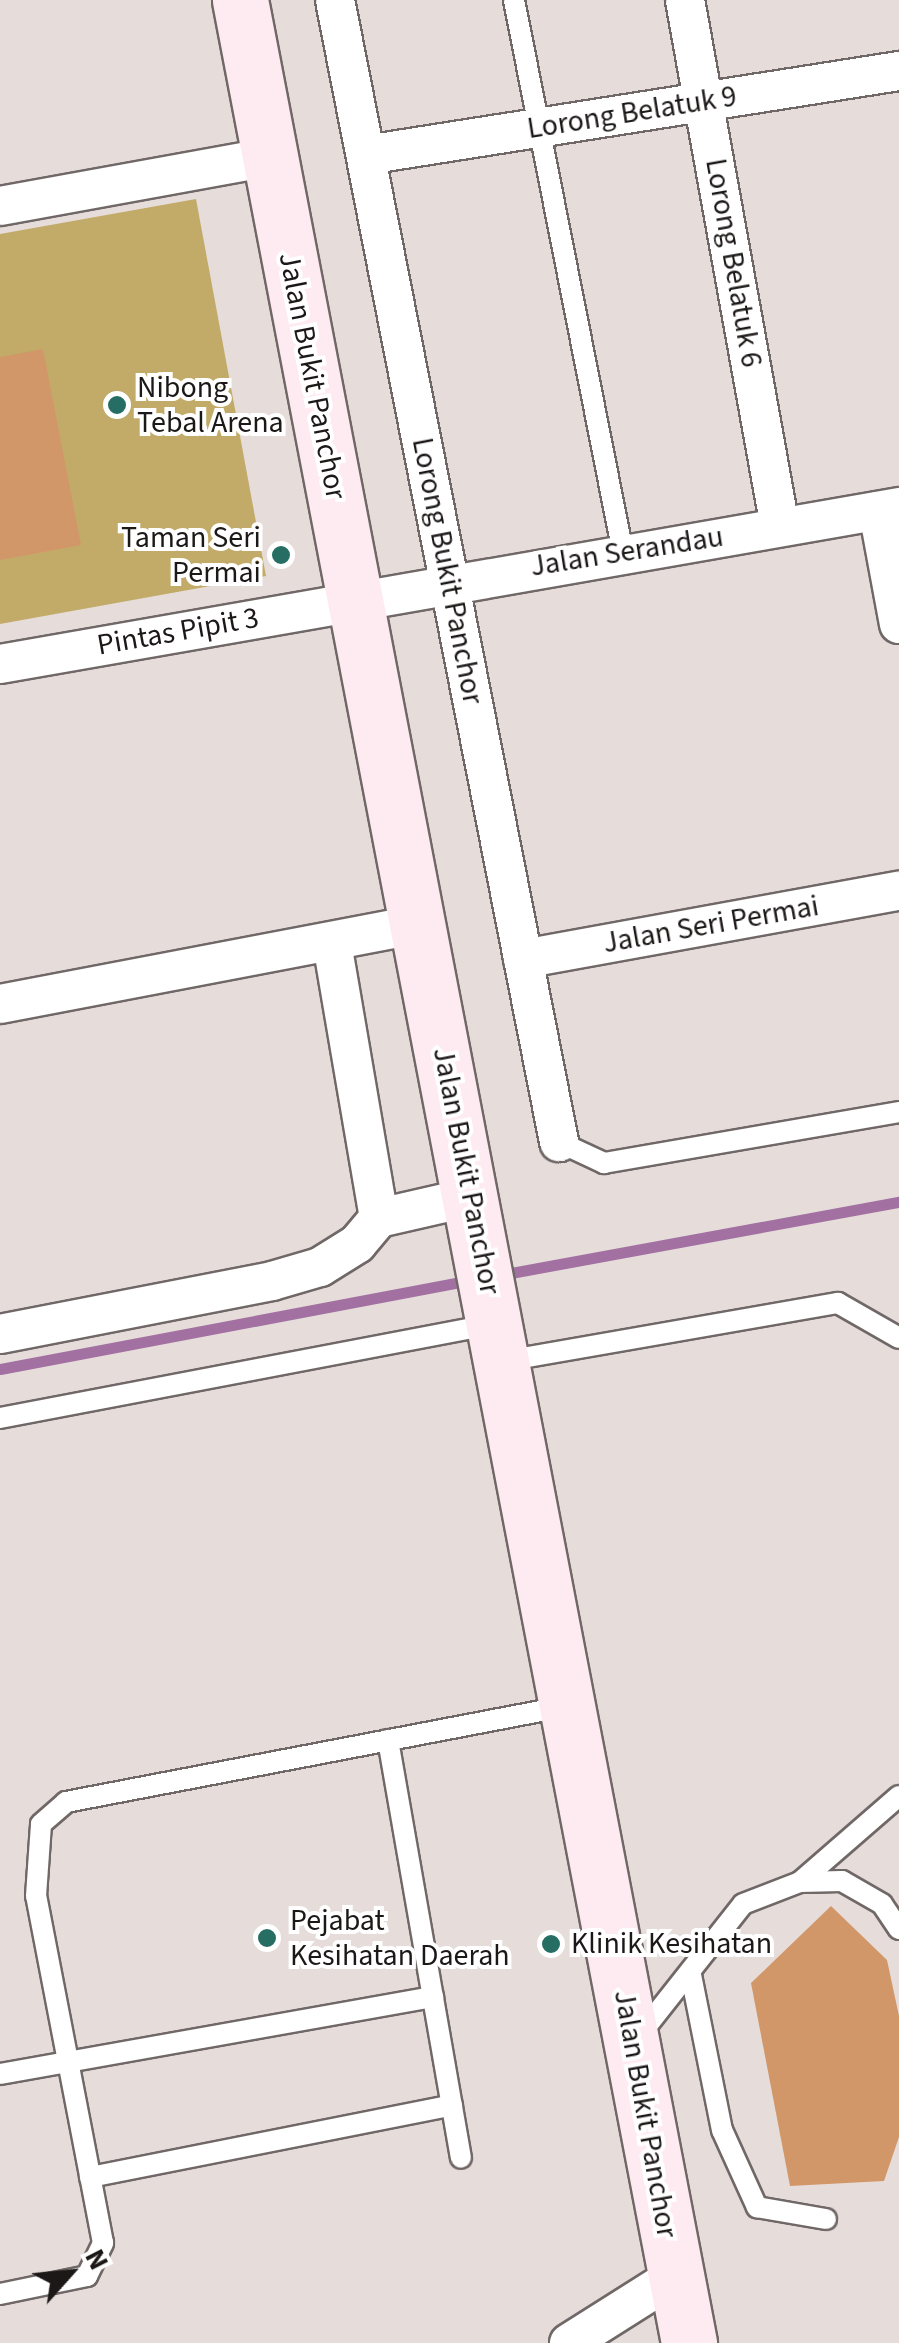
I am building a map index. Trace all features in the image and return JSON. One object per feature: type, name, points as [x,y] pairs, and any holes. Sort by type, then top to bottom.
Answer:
[{"type":"main road","name":"Jalan Bukit Panchor","points":[[240,0],[633,2042],[684,2339]]},
{"type":"street","name":"Lorong Bukit Panchor","points":[[335,0],[559,1142]]},
{"type":"street","name":"Lorong Belatuk 6","points":[[685,0],[780,527]]},
{"type":"street","name":"Lorong Belatuk 9","points":[[366,155],[899,70]]},
{"type":"street","points":[[0,206],[270,157]]},
{"type":"street","points":[[888,509],[899,624]]},
{"type":"street","name":"Jalan Serandau","points":[[356,600],[888,509]]},
{"type":"street","name":"Pintas Pipit 3","points":[[0,664],[356,600]]},
{"type":"street","name":"Jalan Seri Permai","points":[[523,959],[899,892]]},
{"type":"street","points":[[0,1004],[418,924]]},
{"type":"street","points":[[332,942],[380,1218]]},
{"type":"street","points":[[0,1334],[320,1267],[357,1244],[380,1218],[471,1197]]},
{"type":"street","points":[[569,2343],[675,2276]]},
{"type":"lane","points":[[514,0],[623,553]]},
{"type":"lane","points":[[559,1142],[604,1163],[899,1112]]},
{"type":"lane","points":[[0,1418],[499,1343],[838,1302],[899,1338]]},
{"type":"lane","points":[[0,2294],[87,2276],[103,2243],[36,1896],[41,1824],[66,1802],[569,1706]]},
{"type":"lane","points":[[388,1740],[460,2158]]},
{"type":"lane","points":[[800,1882],[899,1796]]},
{"type":"lane","points":[[633,2042],[691,1975],[710,1938],[743,1904],[800,1882],[842,1881],[882,1904],[899,1929]]},
{"type":"lane","points":[[691,1975],[722,2130],[757,2208],[826,2219]]},
{"type":"lane","points":[[0,2074],[433,1997]]},
{"type":"lane","points":[[90,2178],[452,2106]]},
{"type":"shaded area","name":"Nibong Tebal Arena","points":[[196,199],[266,576],[0,624],[0,234]]},
{"type":"building","points":[[43,349],[81,545],[0,560],[0,357]]},
{"type":"building","points":[[831,1906],[887,1960],[899,2016],[899,2137],[884,2181],[790,2186],[751,1983]]},
{"type":"waterway","points":[[500,1275],[899,1202]]},
{"type":"waterway","points":[[0,1369],[472,1280]]},
{"type":"place","name":"Nibong Tebal Arena","points":[[117,405]]},
{"type":"place","name":"Taman Seri Permai","points":[[281,555]]},
{"type":"place","name":"Pejabat Kesihatan Daerah","points":[[267,1938]]},
{"type":"place","name":"Klinik Kesihatan","points":[[551,1944]]}]
